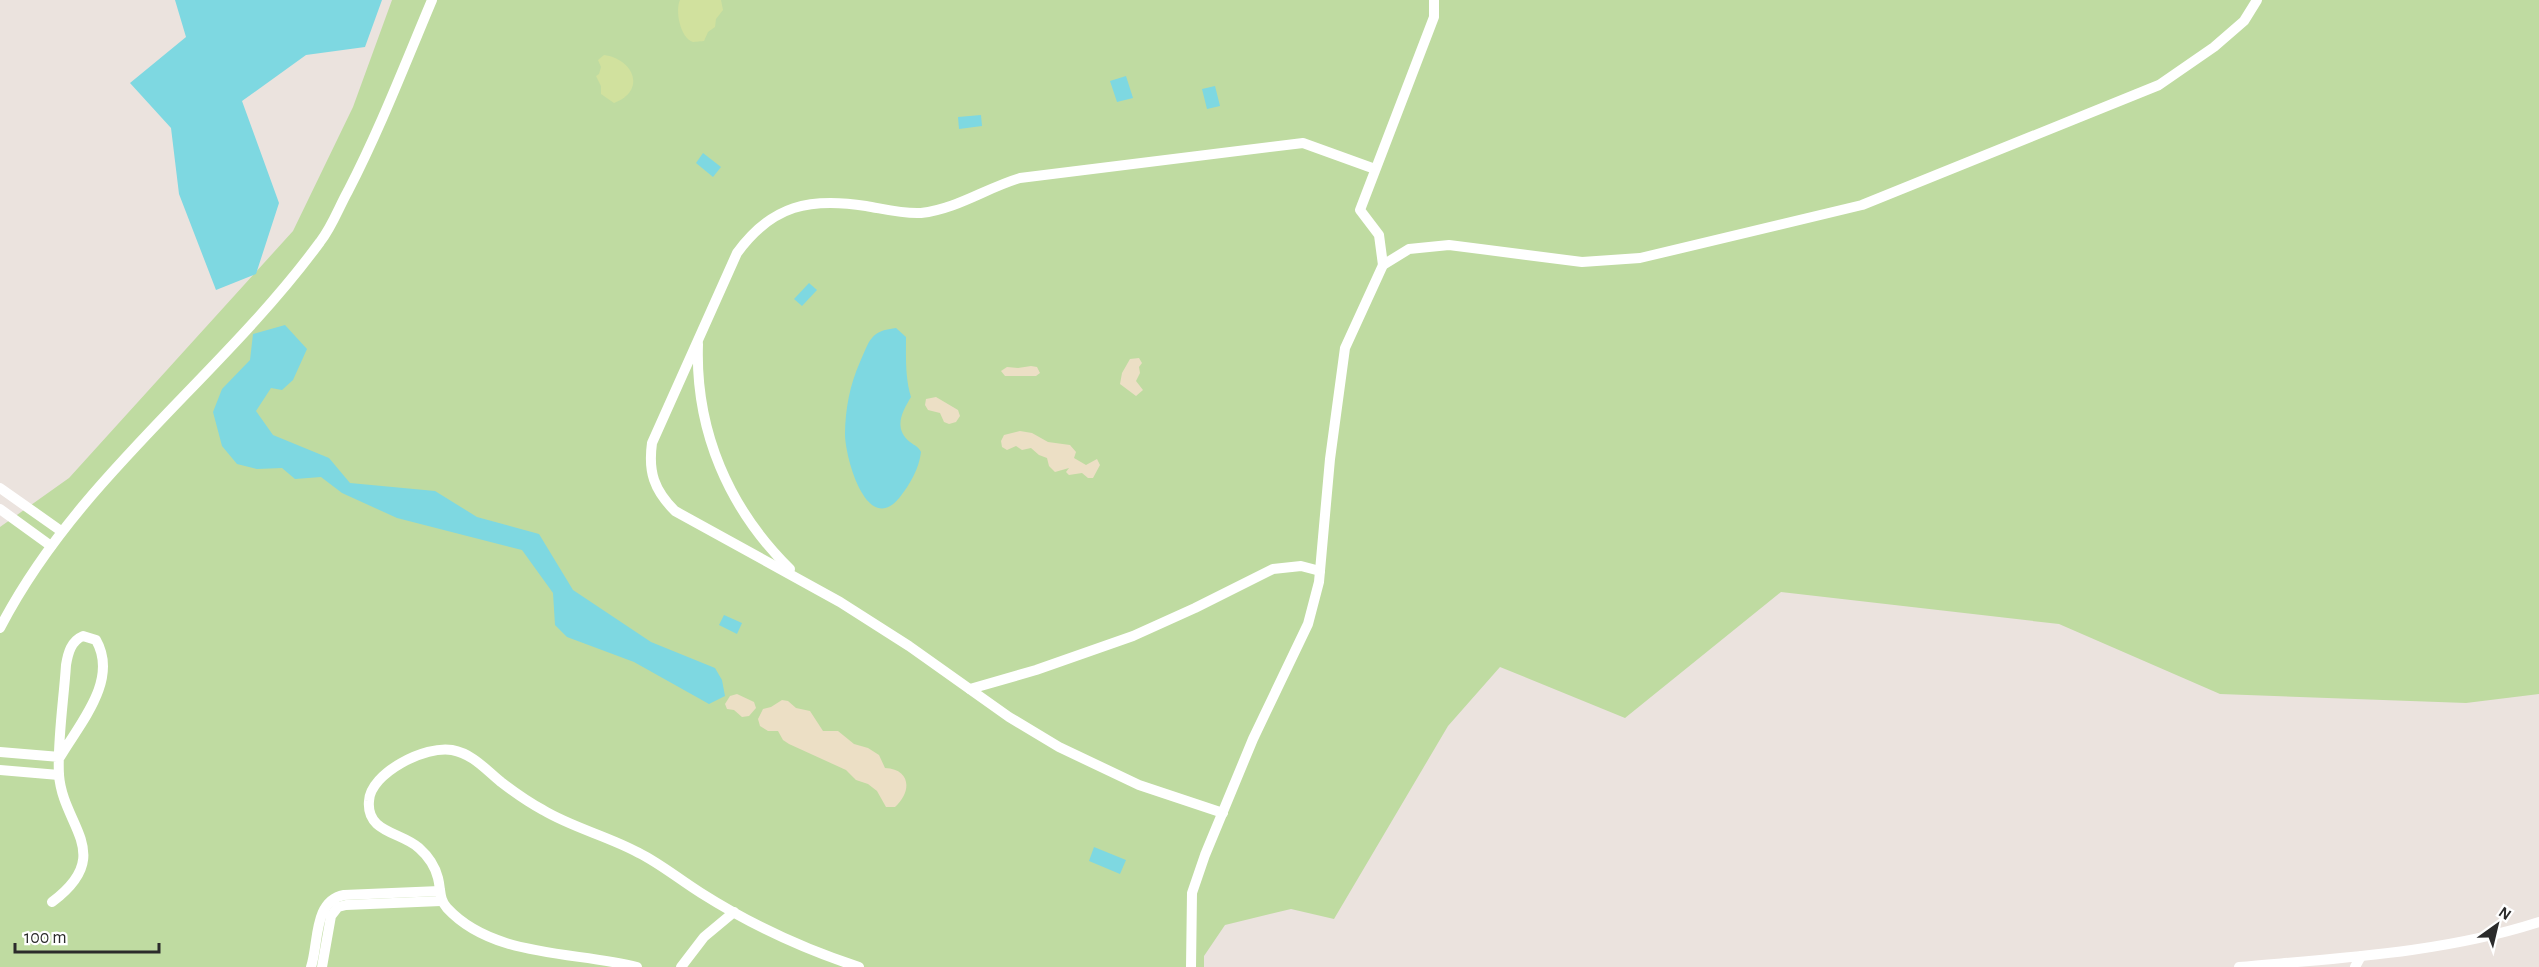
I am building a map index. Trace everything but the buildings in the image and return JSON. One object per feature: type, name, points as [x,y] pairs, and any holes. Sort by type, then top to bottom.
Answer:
[{"type":"street","points":[[0,628],[61,531],[114,470],[228,351],[322,241],[383,119],[432,0]]},
{"type":"street","points":[[1191,967],[1192,893],[1253,739],[1308,624],[1320,571],[1330,459],[1345,348],[1383,266],[1380,235],[1360,210],[1434,17],[1434,0]]},
{"type":"street","points":[[2244,21],[2257,0]]},
{"type":"street","points":[[1383,266],[1409,249],[1449,245],[1582,262],[1640,258],[1862,205],[2159,85],[2214,47],[2266,0]]},
{"type":"street","points":[[1223,813],[1148,788],[1085,760],[1009,717],[883,629],[804,581],[675,511],[661,497],[653,480],[650,462],[652,443],[729,268],[748,239],[774,216],[807,204],[842,202],[903,213],[934,211],[956,205],[991,188],[1020,178],[1303,143],[1375,170]]},
{"type":"street","points":[[699,338],[698,375],[703,411],[718,464],[734,497],[754,528],[777,556],[804,581]]},
{"type":"street","points":[[0,488],[61,531]]},
{"type":"street","points":[[0,509],[51,546]]},
{"type":"street","points":[[970,688],[1036,670],[1133,636],[1273,569],[1292,566],[1320,571]]},
{"type":"street","points":[[52,902],[72,884],[82,861],[82,837],[68,807],[59,775],[60,757],[68,656],[77,639],[90,637],[96,640],[102,654],[102,680],[96,696],[60,757]]},
{"type":"street","points":[[637,967],[496,940],[466,924],[440,896],[435,871],[426,854],[410,841],[383,830],[371,816],[368,806],[369,795],[374,786],[419,753],[440,749],[461,752],[471,757],[514,792],[544,811],[575,827],[638,852],[734,912],[793,942],[859,967]]},
{"type":"street","points":[[0,752],[60,757]]},
{"type":"street","points":[[0,770],[59,775]]},
{"type":"street","points":[[311,967],[321,913],[333,898],[344,895],[440,896]]},
{"type":"street","points":[[322,967],[331,916],[338,907],[440,896]]},
{"type":"street","points":[[681,967],[704,937],[734,912]]},
{"type":"street","points":[[2239,967],[2361,956],[2466,940],[2539,922]]},
{"type":"street","points":[[2355,967],[2361,956]]},
{"type":"green space","points":[[392,0],[2539,0],[2539,694],[2466,703],[2220,694],[2059,624],[1781,592],[1625,718],[1500,667],[1448,726],[1334,919],[1291,909],[1225,925],[1204,956],[1204,967],[0,967],[0,527],[69,478],[293,231],[353,107]]},
{"type":"green space","points":[[680,0],[721,0],[723,10],[716,19],[715,27],[708,32],[704,41],[693,42],[682,30],[678,17]]},
{"type":"green space","points":[[604,55],[623,62],[633,76],[631,91],[614,103],[601,94],[601,86],[596,76],[601,67],[598,60]]},
{"type":"sand","points":[[1139,358],[1142,363],[1136,381],[1143,390],[1136,396],[1120,384],[1122,373],[1130,359]]},
{"type":"sand","points":[[1007,367],[1037,367],[1040,373],[1036,376],[1005,376],[1001,371]]},
{"type":"sand","points":[[936,397],[958,410],[960,416],[956,422],[949,424],[944,422],[940,413],[928,410],[925,405],[926,399]]},
{"type":"sand","points":[[1020,431],[1032,433],[1048,442],[1070,445],[1076,452],[1074,458],[1086,465],[1097,459],[1100,465],[1093,478],[1088,478],[1082,473],[1069,475],[1066,472],[1069,468],[1055,472],[1049,466],[1047,458],[1031,448],[1022,450],[1016,446],[1007,450],[1002,447],[1001,441],[1004,435]]},
{"type":"sand","points":[[737,694],[754,702],[756,708],[749,716],[742,717],[734,710],[727,709],[725,704],[730,696]]},
{"type":"sand","points":[[782,700],[788,701],[796,708],[810,711],[823,731],[838,731],[854,744],[868,748],[879,755],[885,768],[900,772],[906,782],[901,801],[895,807],[886,807],[877,791],[868,784],[856,780],[846,770],[789,744],[783,740],[778,731],[768,731],[760,726],[758,719],[763,709]]},
{"type":"water","points":[[175,0],[382,0],[365,47],[306,55],[242,101],[279,203],[256,274],[216,290],[179,194],[171,128],[130,83],[186,37]]},
{"type":"water","points":[[1126,76],[1133,98],[1117,102],[1110,81]]},
{"type":"water","points":[[1215,86],[1220,106],[1207,109],[1202,89]]},
{"type":"water","points":[[981,115],[982,126],[959,129],[958,117]]},
{"type":"water","points":[[703,153],[721,167],[713,177],[696,163]]},
{"type":"water","points":[[809,283],[817,290],[802,306],[794,299]]},
{"type":"water","points":[[285,325],[307,349],[293,380],[282,390],[271,388],[256,411],[273,435],[329,458],[350,483],[435,491],[477,517],[539,534],[573,590],[651,642],[715,668],[722,680],[725,696],[709,704],[634,662],[567,637],[555,625],[553,593],[522,550],[397,518],[342,493],[321,477],[295,479],[282,468],[257,469],[237,464],[222,446],[213,412],[222,389],[250,360],[253,334]]},
{"type":"water","points":[[896,328],[906,337],[907,375],[911,397],[902,414],[900,426],[905,437],[921,452],[914,476],[900,497],[888,507],[877,508],[860,490],[854,475],[846,445],[846,416],[853,379],[869,342],[881,331]]},
{"type":"water","points":[[724,615],[742,623],[737,634],[719,625]]},
{"type":"water","points":[[1094,847],[1126,860],[1120,874],[1089,861]]}]
